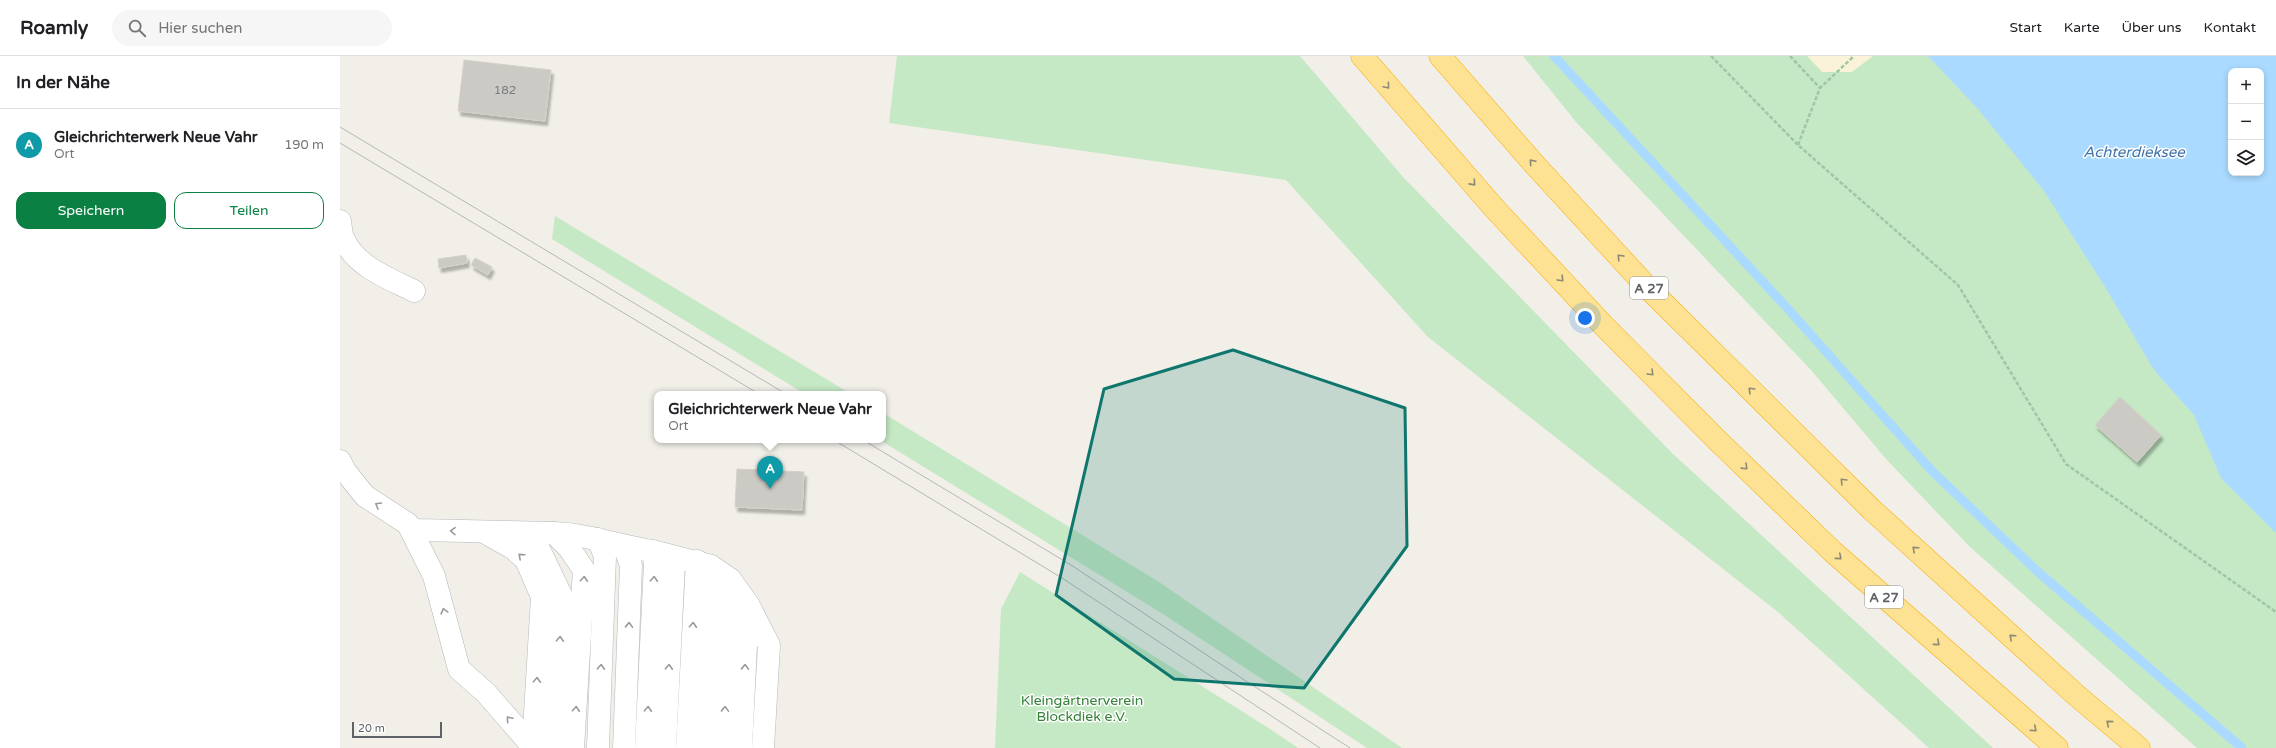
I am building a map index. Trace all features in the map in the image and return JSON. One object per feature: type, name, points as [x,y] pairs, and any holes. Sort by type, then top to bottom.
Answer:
[{"type":"highway","name":"A 27","points":[[1362,56],[1495,209],[1603,325],[1717,440],[1833,552],[2057,748]]},
{"type":"highway","name":"A 27","points":[[1440,56],[1535,165],[1648,288],[1865,503],[2076,695],[2139,748]]},
{"type":"lane","points":[[340,221],[343,239],[358,258],[372,271],[414,291]]},
{"type":"lane","points":[[340,461],[345,471],[365,496],[403,520],[410,527],[434,576],[459,669],[486,693],[541,748]]},
{"type":"lane","points":[[410,527],[417,530],[554,533],[598,540],[704,564],[730,579],[748,604],[769,644],[763,748]]},
{"type":"lane","points":[[483,531],[514,549],[526,560],[542,597],[541,748]]},
{"type":"lane","points":[[507,532],[529,539],[539,549],[562,597],[541,748]]},
{"type":"lane","points":[[554,533],[569,548],[584,570],[573,748]]},
{"type":"lane","points":[[598,540],[605,556],[598,748]]},
{"type":"lane","points":[[624,547],[631,565],[624,748]]},
{"type":"lane","points":[[646,748],[655,563],[652,551]]},
{"type":"lane","points":[[652,551],[674,563],[665,748]]},
{"type":"lane","points":[[686,748],[704,564]]},
{"type":"lane","points":[[704,564],[706,748]]},
{"type":"lane","points":[[724,748],[730,579]]},
{"type":"lane","points":[[742,748],[748,604]]},
{"type":"path","points":[[1711,56],[1798,145],[1958,284],[2066,464],[2276,612]]},
{"type":"path","points":[[1790,56],[1820,88]]},
{"type":"path","points":[[1798,145],[1820,88],[1854,56]]},
{"type":"highlighted area","points":[[1233,350],[1405,408],[1407,546],[1304,688],[1174,679],[1056,595],[1104,389]]},
{"type":"green space","points":[[897,56],[1300,56],[1403,177],[1672,453],[1993,748],[1929,748],[1778,612],[1428,337],[1286,180],[889,123]]},
{"type":"green space","points":[[1523,56],[2276,56],[2276,748],[2197,748],[1970,547],[1887,460],[1811,370],[1576,122]]},
{"type":"green space","points":[[555,216],[846,391],[800,391],[552,239]]},
{"type":"green space","points":[[886,415],[1159,582],[1402,748],[1367,748],[1163,614],[885,443]]},
{"type":"green space","name":"Kleingärtnerverein Blockdiek e.V.","points":[[1020,572],[1298,748],[995,748],[1001,609]]},
{"type":"sand","points":[[1807,56],[1873,56],[1852,72],[1822,72]]},
{"type":"water","name":"Achterdieksee","points":[[1928,56],[2276,56],[2276,533],[2221,478],[2194,415],[2154,370],[2107,290],[2044,191],[1978,109]]},
{"type":"building","points":[[464,60],[551,70],[545,121],[458,111]]},
{"type":"building","points":[[466,255],[467,263],[439,268],[438,259]]},
{"type":"building","points":[[475,258],[492,267],[488,275],[471,265]]},
{"type":"building","points":[[2120,397],[2161,435],[2137,462],[2095,425]]},
{"type":"building","points":[[737,469],[804,472],[802,510],[735,507]]},
{"type":"waterway","points":[[1554,56],[1789,310],[1932,471],[2037,571],[2242,748]]},
{"type":"tram line","points":[[340,127],[781,391]]},
{"type":"tram line","points":[[340,143],[754,391]]},
{"type":"tram line","points":[[839,443],[1062,578],[1320,748]]},
{"type":"tram line","points":[[868,443],[1071,565],[1350,748]]},
{"type":"place","name":"Gleichrichterwerk Neue Vahr","points":[[770,489]]}]
